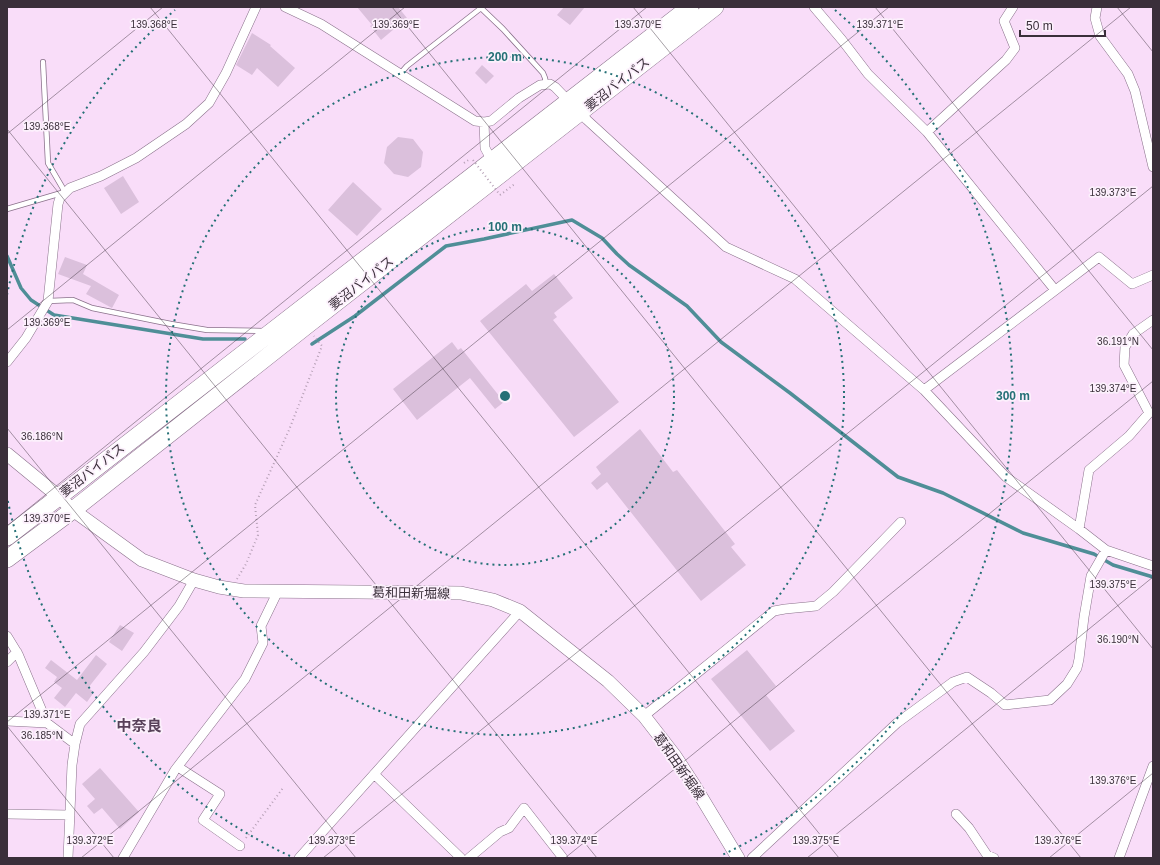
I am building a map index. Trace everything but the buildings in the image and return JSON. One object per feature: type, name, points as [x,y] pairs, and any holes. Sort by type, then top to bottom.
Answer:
[{"type":"highway","name":"妻沼バイパス","points":[[7,560],[73,510],[306,326],[574,107],[690,7]]},
{"type":"highway","name":"妻沼バイパス","points":[[7,536],[492,161],[574,107],[715,7]]},
{"type":"main road","name":"葛和田新堀線","points":[[7,454],[73,510],[142,560],[194,580],[219,587],[244,591],[461,593],[493,600],[520,611],[608,681],[644,716],[675,756],[738,858]]},
{"type":"street","points":[[7,362],[26,338],[47,301],[58,204],[60,198],[70,188],[101,176],[136,158],[186,124],[209,103],[226,73],[256,7]]},
{"type":"street","points":[[285,7],[321,24],[475,121],[491,121],[519,98],[540,85],[546,84],[555,87],[574,107],[726,247],[795,279],[924,390],[1006,477],[1106,550],[1153,566]]},
{"type":"street","points":[[814,7],[868,74],[927,132],[1055,290]]},
{"type":"street","points":[[927,132],[1006,60],[1015,48],[1004,21],[1013,7]]},
{"type":"street","points":[[1097,7],[1096,18],[1100,36],[1128,74],[1135,91],[1153,167]]},
{"type":"street","points":[[484,122],[485,148],[492,161]]},
{"type":"street","points":[[924,390],[1099,257],[1132,284],[1153,275]]},
{"type":"street","points":[[1079,529],[1089,470],[1129,436],[1149,413],[1124,366],[1124,346],[1133,334],[1153,320]]},
{"type":"street","points":[[644,716],[774,611],[786,608],[816,606],[833,592],[901,522]]},
{"type":"street","points":[[752,858],[897,723],[953,682],[967,677],[1005,705],[1050,700],[1067,684],[1077,668],[1091,576],[1106,550]]},
{"type":"street","points":[[68,858],[72,765],[80,724],[144,652],[179,606],[194,580]]},
{"type":"street","points":[[123,858],[178,767],[245,679],[263,643],[261,626],[278,591]]},
{"type":"street","points":[[299,858],[520,611]]},
{"type":"street","points":[[7,636],[17,652],[46,723],[75,744]]},
{"type":"street","points":[[7,662],[17,652]]},
{"type":"street","points":[[7,721],[46,723]]},
{"type":"street","points":[[1119,858],[1153,766]]},
{"type":"street","points":[[178,767],[220,794],[203,820],[240,846]]},
{"type":"street","points":[[374,774],[461,858]]},
{"type":"street","points":[[469,858],[500,832],[509,828],[524,808],[563,858]]},
{"type":"street","points":[[7,814],[70,815]]},
{"type":"street","points":[[956,814],[969,828],[987,855],[994,858]]},
{"type":"lane","points":[[400,74],[407,66],[481,8],[503,29],[543,73],[546,78],[546,84]]},
{"type":"lane","points":[[7,209],[65,192],[48,163],[43,62]]},
{"type":"lane","points":[[47,301],[73,300],[92,308],[207,330],[271,332]]},
{"type":"path","points":[[473,160],[500,195],[516,183]]},
{"type":"path","points":[[231,589],[246,564],[258,535],[255,504],[288,430],[322,346],[306,326]]},
{"type":"path","points":[[240,846],[283,788]]},
{"type":"waterway","points":[[312,344],[355,316],[446,246],[572,220],[602,238],[629,265],[687,306],[721,342],[790,393],[898,477],[943,493],[1023,533],[1094,554],[1113,565],[1153,577]]},
{"type":"waterway","points":[[7,256],[21,288],[31,300],[54,315],[203,339],[245,339]]},
{"type":"district","name":"中奈良","points":[[139,725]]}]
